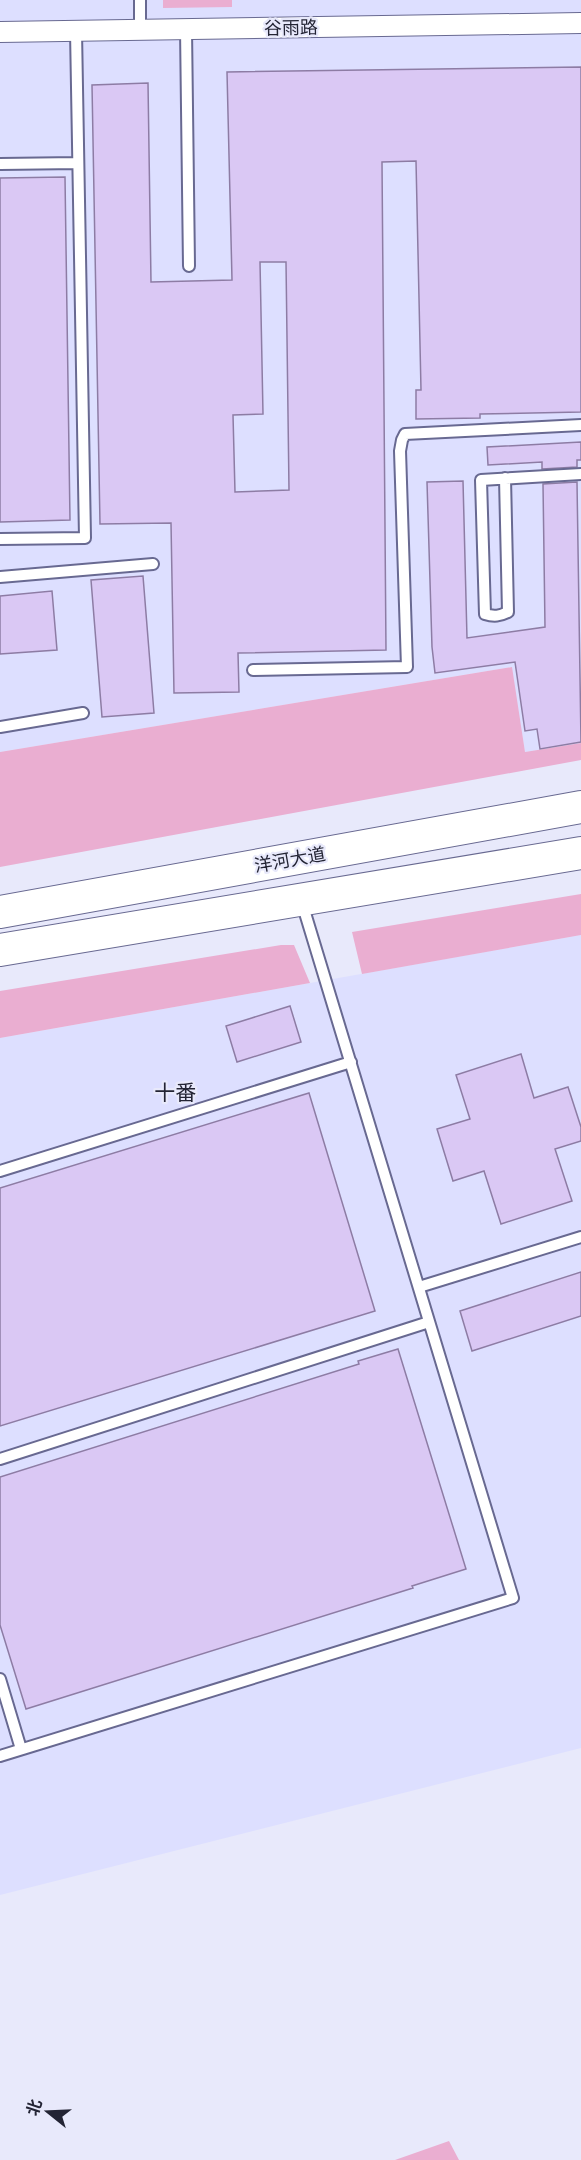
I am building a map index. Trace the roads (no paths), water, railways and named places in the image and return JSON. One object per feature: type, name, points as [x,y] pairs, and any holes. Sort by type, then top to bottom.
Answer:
[{"type":"main road","name":"洋河大道","points":[[0,912],[581,807]]},
{"type":"main road","points":[[0,950],[581,854]]},
{"type":"street","name":"谷雨路","points":[[0,32],[581,23]]},
{"type":"lane","points":[[140,0],[141,30]]},
{"type":"lane","points":[[186,29],[189,266]]},
{"type":"lane","points":[[0,539],[84,538],[76,31]]},
{"type":"lane","points":[[0,164],[78,163]]},
{"type":"lane","points":[[253,670],[407,667],[400,451],[405,434],[581,425]]},
{"type":"lane","points":[[505,478],[508,612],[492,616],[485,614],[481,480],[505,478],[581,474]]},
{"type":"lane","points":[[0,577],[153,564]]},
{"type":"lane","points":[[0,727],[83,713]]},
{"type":"lane","points":[[0,1756],[513,1598],[301,900]]},
{"type":"lane","points":[[0,1171],[351,1062]]},
{"type":"lane","points":[[419,1287],[581,1237]]},
{"type":"lane","points":[[0,1459],[429,1322]]},
{"type":"lane","points":[[0,1679],[21,1749]]},
{"type":"district","name":"十番","points":[[175,1093]]}]
